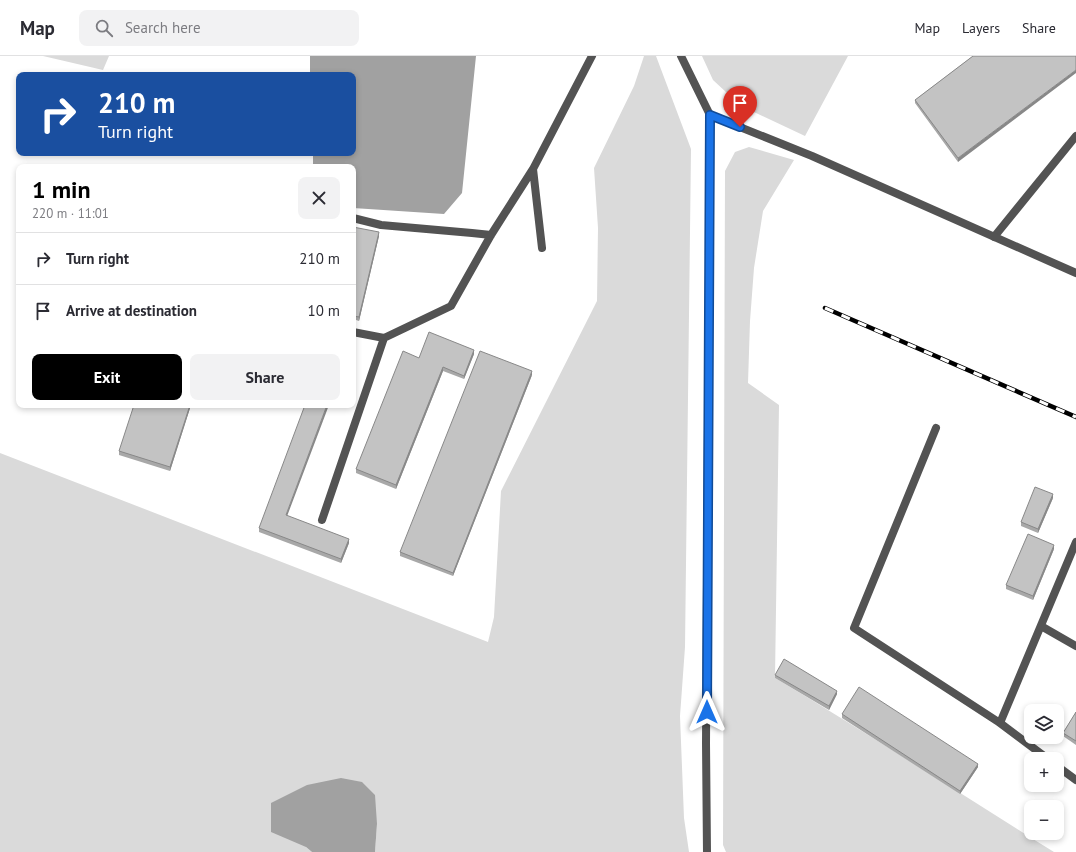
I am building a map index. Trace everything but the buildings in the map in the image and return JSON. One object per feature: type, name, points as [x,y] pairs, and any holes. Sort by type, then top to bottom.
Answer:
[{"type":"street","points":[[356,333],[384,338],[451,306],[491,235],[533,169],[592,56]]},
{"type":"street","points":[[681,56],[710,115],[706,735],[707,852]]},
{"type":"street","points":[[710,115],[812,156],[1076,273]]},
{"type":"street","points":[[994,237],[1076,136]]},
{"type":"street","points":[[533,169],[542,248]]},
{"type":"street","points":[[356,219],[381,225],[472,232],[491,235]]},
{"type":"street","points":[[322,520],[384,338]]},
{"type":"street","points":[[936,428],[854,628],[1000,723],[1039,752]]},
{"type":"street","points":[[1000,723],[1076,542]]},
{"type":"street","points":[[1041,626],[1076,646]]},
{"type":"street","points":[[1064,771],[1076,780]]},
{"type":"shaded area","points":[[43,56],[109,56],[103,70]]},
{"type":"shaded area","points":[[310,56],[476,56],[462,193],[444,214],[356,208],[356,164],[313,164],[313,156],[356,156],[356,72],[310,72]]},
{"type":"shaded area","points":[[644,56],[656,56],[691,149],[685,647],[680,716],[684,818],[689,852],[375,852],[377,824],[306,847],[312,852],[0,852],[0,453],[488,642],[494,617],[501,491],[597,301],[598,228],[594,168],[634,86]]},
{"type":"shaded area","points":[[702,56],[848,56],[805,136],[741,106],[713,80]]},
{"type":"shaded area","points":[[749,147],[794,160],[763,211],[754,268],[750,321],[748,383],[779,405],[775,678],[1024,833],[1024,840],[1035,840],[1054,852],[726,852],[723,845],[725,171],[735,152]]},
{"type":"shaded area","points":[[341,778],[362,782],[375,795],[377,824],[375,852],[312,852],[306,847],[271,832],[271,803],[307,785]]},
{"type":"railway","points":[[825,308],[1076,417]]},
{"type":"route","points":[[707,712],[710,115],[740,127]]}]
